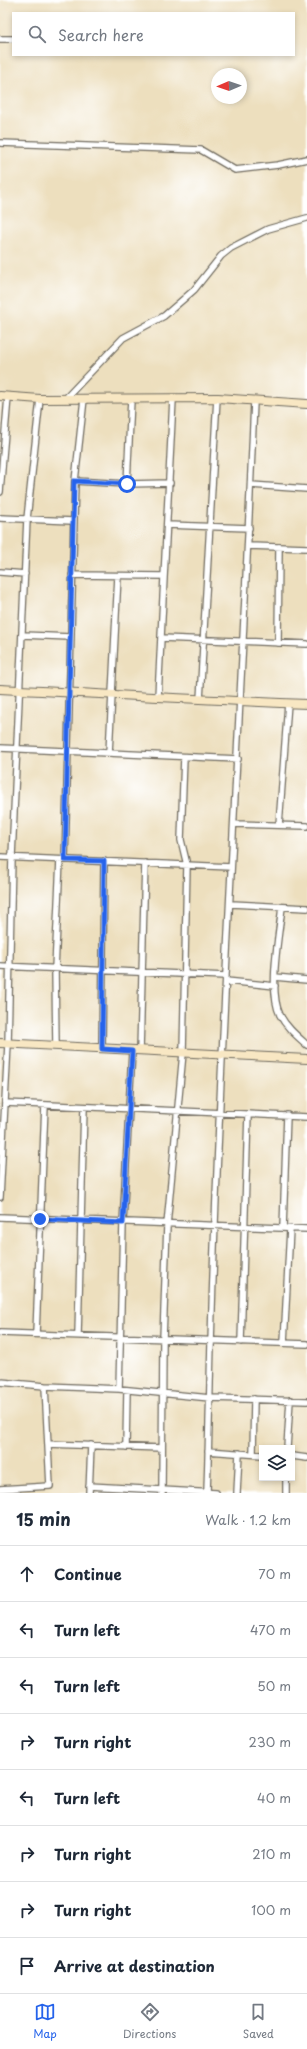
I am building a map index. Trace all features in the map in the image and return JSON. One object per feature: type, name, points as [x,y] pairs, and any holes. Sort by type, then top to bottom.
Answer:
[{"type":"street","points":[[0,39],[12,39]]},
{"type":"street","points":[[0,142],[201,150],[235,170],[278,165],[307,159]]},
{"type":"street","points":[[65,399],[124,338],[164,316],[194,290],[218,260],[231,248],[268,229],[307,218]]},
{"type":"street","points":[[0,492],[4,397],[65,399],[217,398],[307,404]]},
{"type":"street","points":[[0,1197],[5,1103],[4,1044],[21,690],[27,519],[40,398]]},
{"type":"street","points":[[56,1046],[55,969],[68,751],[74,481],[84,398]]},
{"type":"street","points":[[200,700],[217,398]]},
{"type":"street","points":[[127,484],[131,399]]},
{"type":"street","points":[[158,697],[170,483],[173,399]]},
{"type":"street","points":[[207,1492],[215,1226],[226,978],[245,642],[254,401]]},
{"type":"street","points":[[74,481],[127,484],[170,483]]},
{"type":"street","points":[[251,485],[307,489]]},
{"type":"street","points":[[0,518],[73,521]]},
{"type":"street","points":[[167,525],[249,528]]},
{"type":"street","points":[[249,546],[307,548]]},
{"type":"street","points":[[278,643],[279,547]]},
{"type":"street","points":[[0,572],[25,574]]},
{"type":"street","points":[[72,575],[164,576]]},
{"type":"street","points":[[109,753],[118,576]]},
{"type":"street","points":[[23,635],[70,636]]},
{"type":"street","points":[[161,638],[307,644]]},
{"type":"street","points":[[0,689],[69,691],[200,700],[241,700],[307,704]]},
{"type":"street","points":[[279,825],[288,703]]},
{"type":"street","points":[[0,748],[238,759]]},
{"type":"street","points":[[162,1492],[163,1338],[168,1225],[183,1053],[187,865],[181,840],[184,757]]},
{"type":"street","points":[[234,824],[307,826]]},
{"type":"street","points":[[0,857],[232,867]]},
{"type":"street","points":[[102,1049],[104,861]]},
{"type":"street","points":[[119,1389],[123,1223],[130,1109],[143,973],[145,863]]},
{"type":"street","points":[[230,904],[307,908]]},
{"type":"street","points":[[282,907],[275,996],[280,1015],[291,1031],[307,1045]]},
{"type":"street","points":[[0,966],[185,975],[226,978],[275,986]]},
{"type":"street","points":[[276,977],[307,980]]},
{"type":"street","points":[[4,1044],[307,1059]]},
{"type":"street","points":[[5,1103],[307,1117]]},
{"type":"street","points":[[36,1334],[45,1105]]},
{"type":"street","points":[[78,1335],[84,1107]]},
{"type":"street","points":[[241,1342],[248,1114]]},
{"type":"street","points":[[283,1228],[287,1115]]},
{"type":"street","points":[[0,1217],[168,1225],[307,1229]]},
{"type":"street","points":[[284,1343],[290,1229]]},
{"type":"street","points":[[0,1333],[120,1336],[307,1344]]},
{"type":"street","points":[[0,1382],[45,1386],[119,1389],[210,1398],[307,1401]]},
{"type":"street","points":[[0,1489],[50,1486],[45,1386]]},
{"type":"street","points":[[126,1447],[127,1390]]},
{"type":"street","points":[[253,1454],[254,1399]]},
{"type":"street","points":[[287,1445],[290,1400]]},
{"type":"street","points":[[48,1444],[162,1448]]},
{"type":"street","points":[[89,1493],[91,1445]]},
{"type":"street","points":[[208,1451],[259,1454]]},
{"type":"street","points":[[236,1493],[239,1453]]},
{"type":"street","points":[[295,1456],[307,1458]]},
{"type":"street","points":[[286,1481],[286,1493]]},
{"type":"street","points":[[89,1486],[162,1492],[216,1493]]},
{"type":"route","points":[[40,1219],[123,1223],[132,1051],[102,1049],[104,861],[65,860],[74,481],[127,484]]}]
